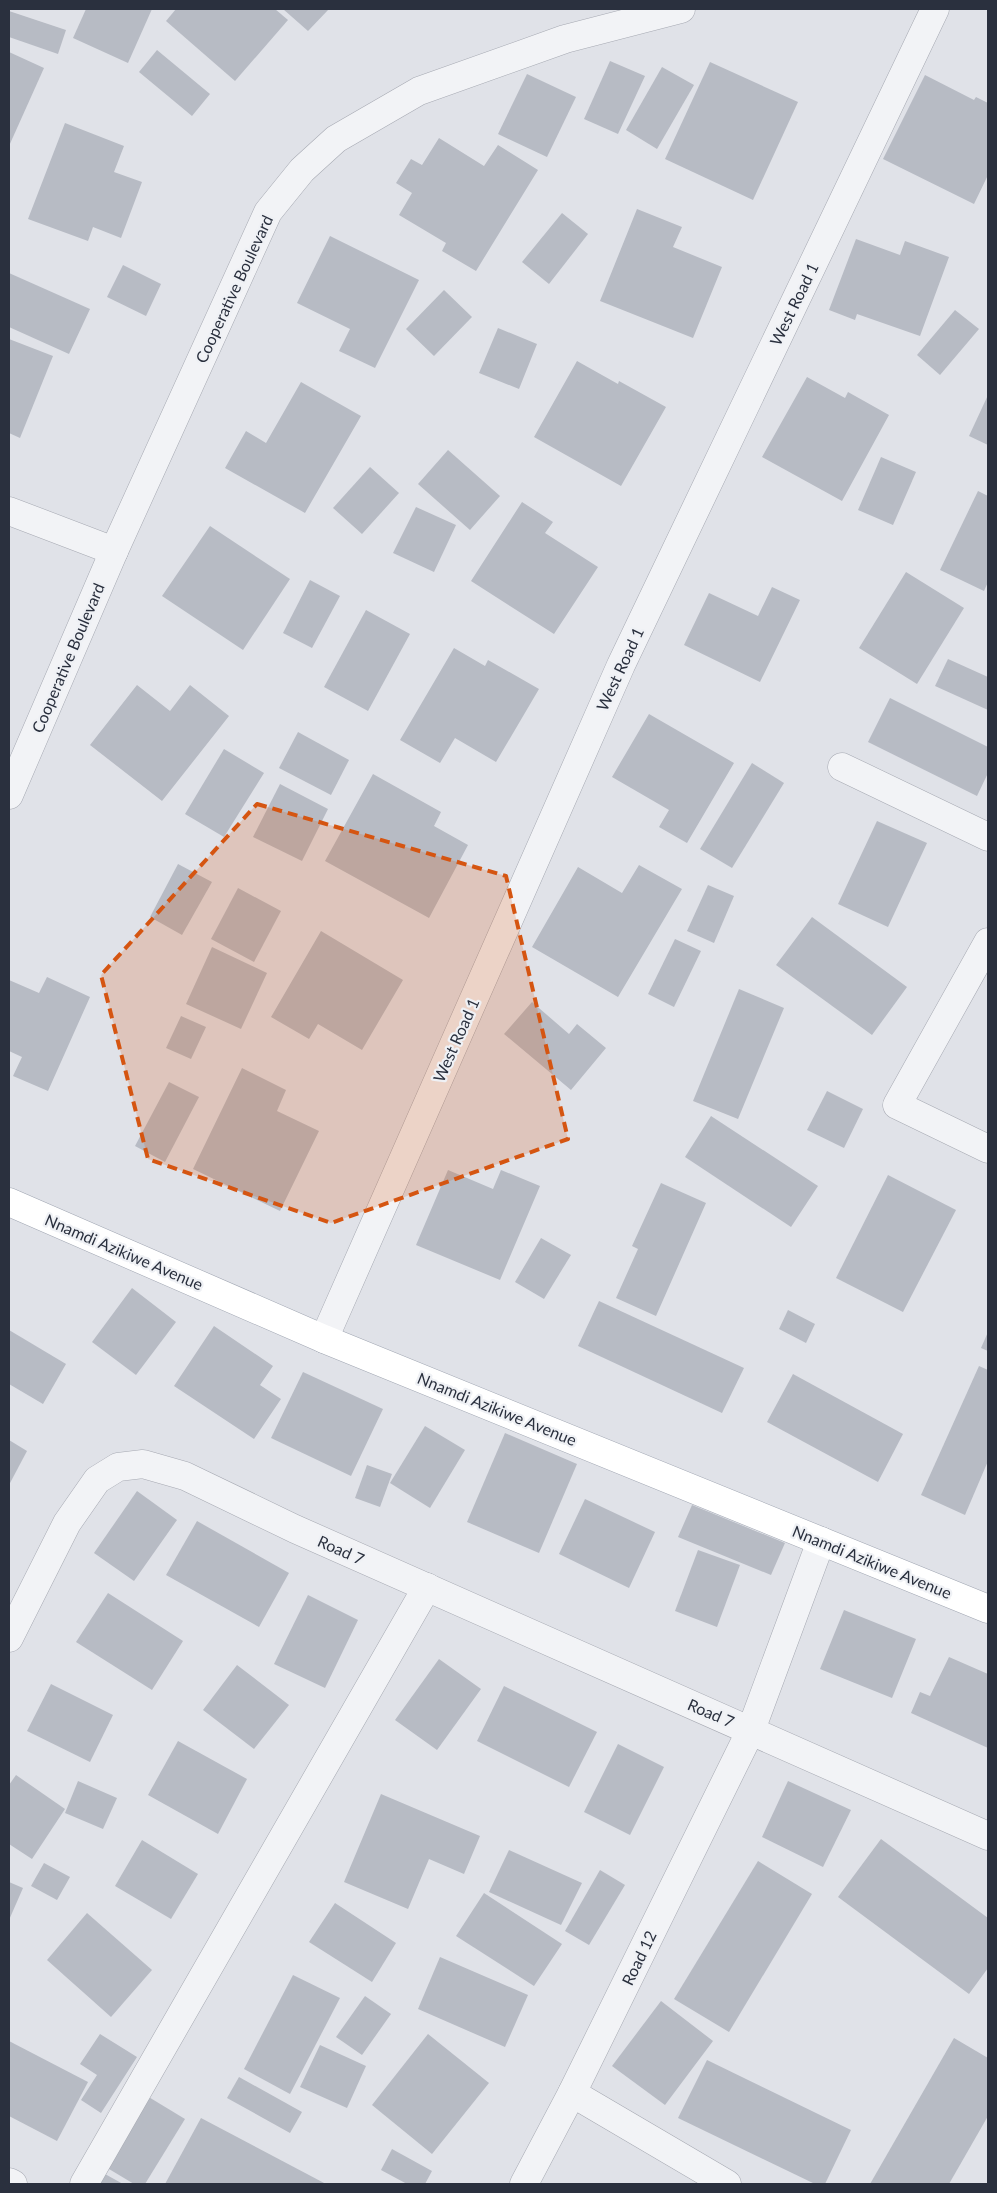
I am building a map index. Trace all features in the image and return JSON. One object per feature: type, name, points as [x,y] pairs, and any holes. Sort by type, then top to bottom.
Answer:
[{"type":"main road","name":"Nnamdi Azikiwe Avenue","points":[[9,1202],[324,1339],[988,1609]]},
{"type":"street","name":"Cooperative Boulevard","points":[[9,796],[114,550],[268,212],[302,170],[336,139],[419,91],[565,39],[681,9]]},
{"type":"street","name":"West Road 1","points":[[324,1339],[621,664],[935,9]]},
{"type":"street","points":[[9,511],[114,550]]},
{"type":"street","points":[[842,767],[988,837]]},
{"type":"street","points":[[988,942],[897,1104],[988,1149]]},
{"type":"street","name":"Road 7","points":[[9,1638],[67,1523],[97,1480],[118,1467],[143,1464],[186,1476],[295,1529],[564,1650],[751,1730],[988,1836]]},
{"type":"street","name":"Road 12","points":[[524,2184],[572,2093],[751,1730],[821,1541]]},
{"type":"street","points":[[84,2184],[427,1587]]},
{"type":"street","points":[[572,2093],[727,2184]]},
{"type":"street","points":[[9,2182],[13,2184]]},
{"type":"highlighted area","points":[[257,804],[506,876],[568,1139],[331,1223],[148,1159],[101,975]]},
{"type":"building","points":[[86,9],[152,9],[128,63],[73,38]]},
{"type":"building","points":[[176,9],[275,9],[288,20],[235,81],[166,21]]},
{"type":"building","points":[[283,9],[329,9],[308,31]]},
{"type":"building","points":[[9,11],[66,30],[58,54],[9,37]]},
{"type":"building","points":[[157,50],[210,94],[192,116],[139,72]]},
{"type":"building","points":[[9,52],[44,68],[9,146]]},
{"type":"building","points":[[610,61],[645,76],[618,134],[584,119]]},
{"type":"building","points":[[710,62],[798,102],[753,200],[665,159]]},
{"type":"building","points":[[662,67],[694,85],[657,149],[626,130]]},
{"type":"building","points":[[527,74],[576,97],[547,157],[498,134]]},
{"type":"building","points":[[925,75],[974,100],[976,97],[988,103],[988,175],[974,204],[883,159]]},
{"type":"building","points":[[65,123],[124,146],[114,172],[142,182],[121,238],[93,227],[88,241],[28,219]]},
{"type":"building","points":[[439,138],[484,166],[498,145],[538,170],[476,271],[442,251],[446,243],[399,215],[412,193],[396,183],[411,159],[422,165]]},
{"type":"building","points":[[637,209],[682,227],[673,247],[722,267],[693,338],[600,301]]},
{"type":"building","points":[[562,213],[588,234],[549,284],[522,262]]},
{"type":"building","points":[[330,236],[419,280],[375,368],[339,351],[350,329],[297,303]]},
{"type":"building","points":[[856,239],[900,255],[905,241],[949,257],[920,336],[857,314],[855,320],[829,310]]},
{"type":"building","points":[[123,265],[161,284],[146,316],[107,297]]},
{"type":"building","points":[[9,273],[90,309],[69,354],[9,327]]},
{"type":"building","points":[[444,290],[472,317],[434,356],[406,329]]},
{"type":"building","points":[[955,310],[979,329],[940,375],[917,355]]},
{"type":"building","points":[[498,328],[537,344],[519,389],[479,373]]},
{"type":"building","points":[[9,339],[53,356],[20,438],[9,433]]},
{"type":"building","points":[[577,361],[618,384],[619,381],[666,407],[621,486],[534,437]]},
{"type":"building","points":[[807,377],[845,398],[848,392],[889,415],[842,501],[762,457]]},
{"type":"building","points":[[301,382],[361,416],[305,513],[225,468],[246,431],[266,443]]},
{"type":"building","points":[[988,395],[988,445],[969,436]]},
{"type":"building","points":[[448,450],[500,496],[470,530],[418,484]]},
{"type":"building","points":[[881,457],[916,472],[893,525],[858,510]]},
{"type":"building","points":[[370,467],[399,493],[362,534],[333,508]]},
{"type":"building","points":[[978,491],[988,496],[988,582],[984,591],[940,570]]},
{"type":"building","points":[[522,502],[553,522],[545,533],[598,567],[554,634],[471,581]]},
{"type":"building","points":[[416,507],[456,525],[434,572],[393,553]]},
{"type":"building","points":[[210,526],[290,579],[243,650],[162,596]]},
{"type":"building","points":[[906,572],[964,608],[917,684],[859,648]]},
{"type":"building","points":[[310,580],[340,596],[312,648],[283,633]]},
{"type":"building","points":[[772,587],[800,600],[760,682],[684,645],[709,593],[758,616]]},
{"type":"building","points":[[366,610],[410,634],[368,711],[324,687]]},
{"type":"building","points":[[454,648],[485,666],[488,660],[539,689],[496,762],[455,738],[440,763],[400,740]]},
{"type":"building","points":[[948,659],[988,677],[988,710],[935,686]]},
{"type":"building","points":[[137,685],[170,711],[190,685],[229,716],[162,801],[90,745]]},
{"type":"building","points":[[890,698],[988,747],[988,773],[977,796],[868,742]]},
{"type":"building","points":[[649,714],[734,763],[687,843],[659,827],[669,810],[612,777]]},
{"type":"building","points":[[298,732],[349,760],[331,795],[279,768]]},
{"type":"building","points":[[224,749],[264,773],[224,837],[185,814]]},
{"type":"building","points":[[752,763],[784,783],[732,868],[700,849]]},
{"type":"building","points":[[373,774],[441,812],[434,826],[468,845],[429,918],[325,861]]},
{"type":"building","points":[[280,784],[328,809],[302,861],[253,837]]},
{"type":"building","points":[[877,821],[927,843],[888,927],[838,904]]},
{"type":"building","points":[[178,864],[212,882],[182,935],[150,917]]},
{"type":"building","points":[[639,865],[682,889],[618,997],[532,947],[578,867],[622,893]]},
{"type":"building","points":[[708,885],[734,896],[714,943],[687,931]]},
{"type":"building","points":[[238,888],[281,911],[254,962],[211,939]]},
{"type":"building","points":[[812,917],[907,987],[872,1035],[776,965]]},
{"type":"building","points":[[321,931],[403,980],[362,1050],[318,1024],[309,1039],[271,1017]]},
{"type":"building","points":[[675,939],[701,951],[674,1007],[648,994]]},
{"type":"building","points":[[212,947],[267,973],[241,1029],[186,1004]]},
{"type":"building","points":[[47,977],[90,997],[48,1091],[13,1076],[22,1057],[9,1051],[9,980],[39,993]]},
{"type":"building","points":[[739,989],[784,1008],[738,1119],[693,1101]]},
{"type":"building","points":[[532,1002],[569,1034],[577,1024],[606,1048],[571,1090],[504,1034]]},
{"type":"building","points":[[181,1016],[206,1027],[191,1059],[166,1048]]},
{"type":"building","points":[[242,1068],[286,1090],[277,1111],[319,1131],[280,1211],[193,1169]]},
{"type":"building","points":[[169,1082],[199,1097],[165,1162],[135,1146]]},
{"type":"building","points":[[827,1091],[863,1109],[844,1148],[807,1130]]},
{"type":"building","points":[[711,1116],[818,1186],[791,1227],[685,1157]]},
{"type":"building","points":[[448,1170],[493,1189],[501,1170],[540,1186],[500,1280],[416,1245]]},
{"type":"building","points":[[888,1175],[956,1210],[903,1312],[836,1278]]},
{"type":"building","points":[[661,1183],[706,1203],[656,1316],[616,1298],[638,1249],[632,1246]]},
{"type":"building","points":[[541,1238],[571,1255],[544,1299],[515,1282]]},
{"type":"building","points":[[132,1288],[176,1322],[136,1375],[92,1342]]},
{"type":"building","points":[[599,1301],[744,1368],[722,1413],[578,1346]]},
{"type":"building","points":[[788,1310],[815,1324],[806,1343],[779,1329]]},
{"type":"building","points":[[214,1326],[273,1366],[260,1385],[281,1399],[254,1439],[174,1386]]},
{"type":"building","points":[[9,1330],[66,1364],[43,1404],[9,1384]]},
{"type":"building","points":[[988,1332],[988,1351],[981,1348]]},
{"type":"building","points":[[979,1366],[988,1370],[988,1461],[965,1515],[921,1495]]},
{"type":"building","points":[[303,1372],[383,1409],[351,1476],[271,1438]]},
{"type":"building","points":[[793,1374],[903,1434],[878,1482],[767,1422]]},
{"type":"building","points":[[425,1426],[465,1450],[430,1508],[390,1483]]},
{"type":"building","points":[[505,1433],[577,1464],[539,1553],[467,1522]]},
{"type":"building","points":[[9,1440],[27,1451],[9,1485]]},
{"type":"building","points":[[367,1465],[392,1474],[380,1507],[355,1498]]},
{"type":"building","points":[[137,1491],[177,1520],[134,1581],[94,1553]]},
{"type":"building","points":[[585,1499],[655,1532],[629,1588],[559,1554]]},
{"type":"building","points":[[692,1505],[785,1543],[771,1575],[678,1537]]},
{"type":"building","points":[[197,1521],[289,1573],[259,1627],[166,1575]]},
{"type":"building","points":[[698,1550],[740,1565],[717,1627],[675,1611]]},
{"type":"building","points":[[108,1593],[183,1641],[152,1690],[76,1642]]},
{"type":"building","points":[[308,1595],[358,1620],[325,1688],[274,1664]]},
{"type":"building","points":[[844,1610],[916,1639],[892,1698],[820,1669]]},
{"type":"building","points":[[949,1657],[988,1674],[988,1748],[911,1713],[920,1692],[930,1696]]},
{"type":"building","points":[[439,1659],[481,1689],[437,1750],[395,1720]]},
{"type":"building","points":[[237,1665],[289,1705],[254,1749],[203,1710]]},
{"type":"building","points":[[51,1684],[113,1715],[90,1762],[27,1731]]},
{"type":"building","points":[[504,1686],[597,1732],[569,1787],[477,1741]]},
{"type":"building","points":[[178,1741],[247,1779],[218,1834],[148,1795]]},
{"type":"building","points":[[618,1744],[664,1767],[630,1835],[584,1812]]},
{"type":"building","points":[[16,1775],[65,1809],[32,1859],[9,1844],[9,1785]]},
{"type":"building","points":[[78,1781],[117,1798],[103,1829],[65,1813]]},
{"type":"building","points":[[788,1781],[851,1810],[823,1867],[762,1837]]},
{"type":"building","points":[[381,1794],[480,1836],[464,1874],[429,1859],[408,1909],[344,1882]]},
{"type":"building","points":[[881,1839],[988,1918],[988,1968],[969,1994],[838,1897]]},
{"type":"building","points":[[142,1840],[198,1874],[171,1919],[115,1886]]},
{"type":"building","points":[[509,1850],[582,1883],[561,1925],[489,1892]]},
{"type":"building","points":[[758,1861],[812,1894],[729,2032],[674,1999]]},
{"type":"building","points":[[44,1863],[70,1877],[57,1900],[31,1886]]},
{"type":"building","points":[[600,1870],[625,1885],[589,1945],[565,1931]]},
{"type":"building","points":[[9,1882],[23,1888],[9,1920]]},
{"type":"building","points":[[484,1893],[562,1944],[534,1986],[456,1936]]},
{"type":"building","points":[[335,1903],[396,1943],[372,1982],[309,1942]]},
{"type":"building","points":[[87,1913],[152,1970],[111,2017],[47,1960]]},
{"type":"building","points":[[440,1957],[528,1995],[505,2047],[418,2009]]},
{"type":"building","points":[[293,1975],[340,1998],[290,2094],[244,2069]]},
{"type":"building","points":[[365,1996],[391,2014],[362,2055],[336,2037]]},
{"type":"building","points":[[661,2001],[713,2041],[665,2105],[612,2066]]},
{"type":"building","points":[[100,2034],[137,2057],[101,2113],[81,2100],[97,2075],[80,2064]]},
{"type":"building","points":[[428,2034],[489,2083],[432,2154],[372,2105]]},
{"type":"building","points":[[954,2038],[988,2058],[988,2116],[949,2184],[870,2184]]},
{"type":"building","points":[[9,2041],[88,2082],[57,2141],[9,2116]]},
{"type":"building","points":[[320,2045],[366,2066],[347,2108],[300,2087]]},
{"type":"building","points":[[707,2060],[851,2130],[825,2184],[815,2184],[678,2118]]},
{"type":"building","points":[[239,2077],[302,2112],[290,2133],[227,2098]]},
{"type":"building","points":[[147,2096],[185,2119],[145,2184],[134,2184],[104,2166]]},
{"type":"building","points":[[201,2118],[326,2184],[165,2184]]},
{"type":"building","points":[[392,2149],[432,2171],[425,2184],[407,2184],[381,2170]]},
{"type":"building","points":[[105,2174],[123,2184],[100,2184]]}]
